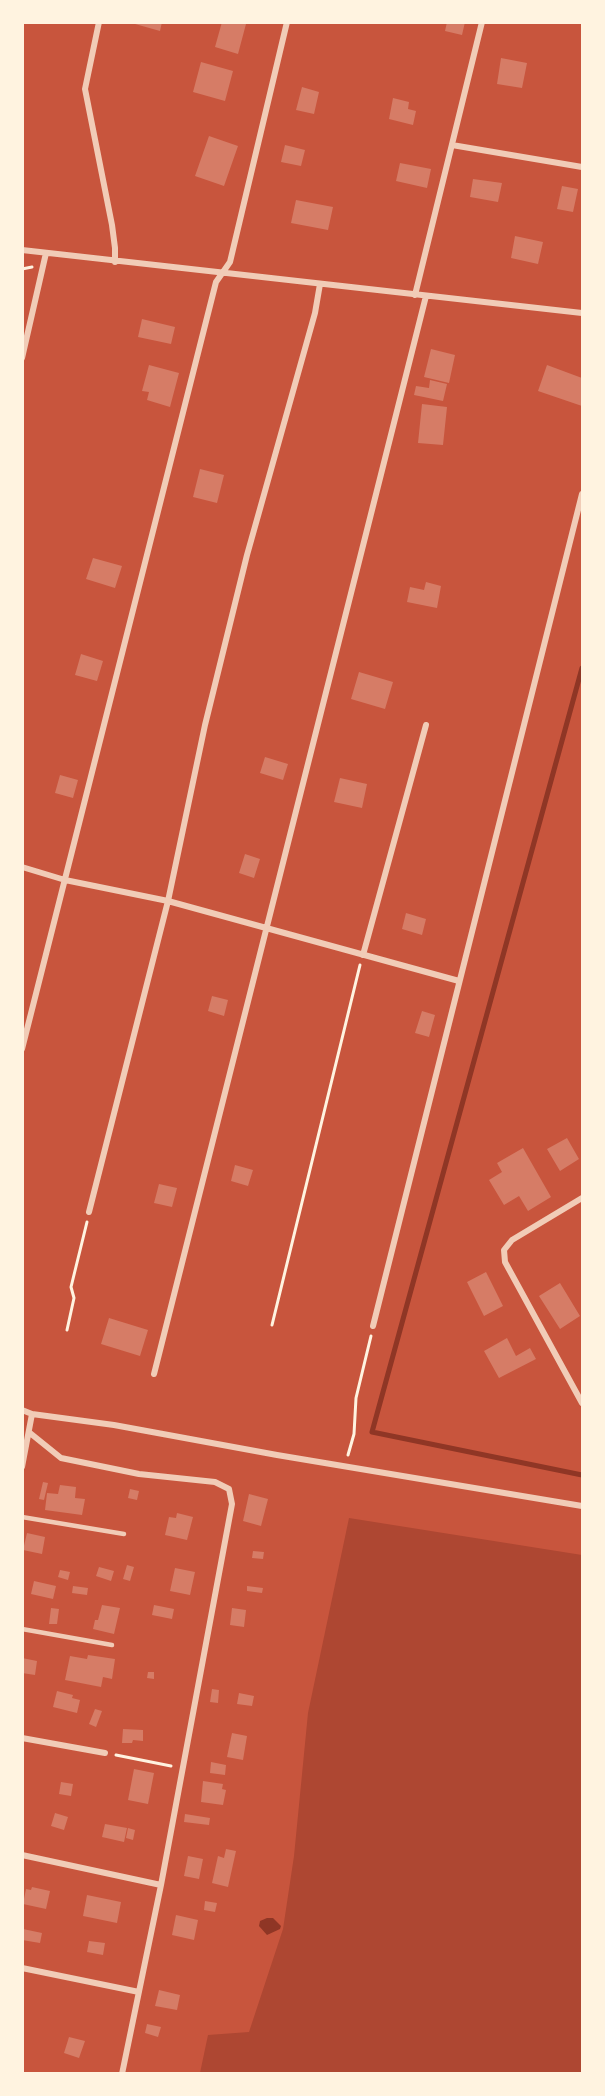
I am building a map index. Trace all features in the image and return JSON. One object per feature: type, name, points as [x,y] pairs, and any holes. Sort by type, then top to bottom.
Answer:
[{"type":"street","points":[[99,22],[85,89],[112,225],[115,262]]},
{"type":"street","points":[[22,1049],[216,282],[230,262],[287,22]]},
{"type":"street","points":[[415,295],[482,22]]},
{"type":"street","points":[[452,145],[582,166]]},
{"type":"street","points":[[22,250],[582,313]]},
{"type":"street","points":[[22,358],[46,253]]},
{"type":"street","points":[[89,1212],[168,901],[211,702],[247,555],[315,313],[320,284]]},
{"type":"street","points":[[154,1374],[426,296]]},
{"type":"street","points":[[373,1326],[459,981],[479,912],[582,494]]},
{"type":"street","points":[[363,955],[426,725]]},
{"type":"street","points":[[22,867],[65,880],[168,901],[459,981]]},
{"type":"street","points":[[582,1198],[512,1240],[504,1250],[505,1262],[582,1403]]},
{"type":"street","points":[[22,1410],[32,1414],[114,1425],[582,1506]]},
{"type":"street","points":[[22,1467],[32,1414]]},
{"type":"street","points":[[30,1433],[61,1458],[139,1474],[215,1482],[230,1489],[232,1504],[122,2073]]},
{"type":"street","points":[[22,1738],[105,1753]]},
{"type":"street","points":[[22,1855],[160,1885]]},
{"type":"street","points":[[22,1968],[139,1992]]},
{"type":"lane","points":[[22,1517],[124,1534]]},
{"type":"lane","points":[[22,1629],[112,1645]]},
{"type":"path","points":[[272,1325],[363,955]]},
{"type":"path","points":[[67,1330],[75,1298],[71,1287],[89,1212]]},
{"type":"path","points":[[345,1466],[354,1434],[356,1398],[373,1326]]},
{"type":"path","points":[[105,1753],[182,1768]]},
{"type":"shaded area","points":[[349,1518],[582,1555],[582,2073],[200,2073],[208,2035],[249,2032],[283,1929],[294,1856],[308,1713]]},
{"type":"shaded area","points":[[273,1918],[281,1926],[280,1929],[267,1935],[259,1926],[260,1921]]},
{"type":"building","points":[[128,22],[162,22],[160,31]]},
{"type":"building","points":[[222,22],[246,24],[238,54],[215,47]]},
{"type":"building","points":[[447,22],[465,22],[462,35],[445,31]]},
{"type":"building","points":[[501,58],[527,63],[522,88],[497,84]]},
{"type":"building","points":[[201,62],[233,71],[225,101],[193,92]]},
{"type":"building","points":[[302,87],[319,92],[314,114],[296,110]]},
{"type":"building","points":[[393,98],[409,102],[408,109],[416,111],[413,125],[389,119]]},
{"type":"building","points":[[209,136],[238,146],[224,186],[195,176]]},
{"type":"building","points":[[285,145],[305,150],[301,166],[281,162]]},
{"type":"building","points":[[400,163],[431,169],[427,188],[396,181]]},
{"type":"building","points":[[473,179],[502,183],[498,202],[470,197]]},
{"type":"building","points":[[562,186],[578,189],[573,212],[557,209]]},
{"type":"building","points":[[296,200],[333,207],[328,230],[291,223]]},
{"type":"building","points":[[515,236],[543,242],[538,264],[511,258]]},
{"type":"building","points":[[142,319],[175,327],[171,344],[138,337]]},
{"type":"building","points":[[431,349],[455,355],[449,383],[424,377]]},
{"type":"building","points":[[149,365],[179,373],[170,407],[147,400],[149,392],[142,391]]},
{"type":"building","points":[[547,365],[582,378],[582,406],[538,391]]},
{"type":"building","points":[[430,380],[447,384],[443,401],[414,395],[416,386],[429,388]]},
{"type":"building","points":[[422,404],[447,407],[443,445],[418,443]]},
{"type":"building","points":[[200,469],[224,475],[217,503],[193,497]]},
{"type":"building","points":[[93,558],[122,566],[115,588],[86,579]]},
{"type":"building","points":[[426,582],[441,586],[437,608],[407,602],[410,587],[424,590]]},
{"type":"building","points":[[81,654],[103,661],[97,681],[75,675]]},
{"type":"building","points":[[359,672],[393,682],[385,709],[351,699]]},
{"type":"building","points":[[265,757],[288,764],[283,780],[260,773]]},
{"type":"building","points":[[60,775],[78,780],[73,798],[55,793]]},
{"type":"building","points":[[340,778],[367,784],[362,808],[334,802]]},
{"type":"building","points":[[245,854],[260,859],[254,878],[239,873]]},
{"type":"building","points":[[406,913],[426,919],[422,935],[402,929]]},
{"type":"building","points":[[212,996],[228,1000],[224,1016],[208,1011]]},
{"type":"building","points":[[422,1011],[435,1015],[429,1037],[415,1033]]},
{"type":"building","points":[[567,1138],[579,1159],[560,1171],[547,1149]]},
{"type":"building","points":[[523,1148],[551,1197],[528,1211],[519,1196],[504,1205],[489,1180],[502,1172],[497,1163]]},
{"type":"building","points":[[235,1165],[253,1170],[248,1186],[231,1181]]},
{"type":"building","points":[[159,1184],[177,1188],[172,1207],[154,1203]]},
{"type":"building","points":[[486,1272],[503,1306],[484,1316],[467,1282]]},
{"type":"building","points":[[560,1283],[580,1316],[560,1329],[539,1296]]},
{"type":"building","points":[[109,1318],[148,1330],[140,1356],[101,1344]]},
{"type":"building","points":[[507,1338],[516,1356],[530,1348],[536,1359],[499,1378],[484,1351]]},
{"type":"building","points":[[43,1482],[48,1483],[44,1500],[39,1499]]},
{"type":"building","points":[[60,1485],[76,1487],[75,1498],[85,1499],[82,1515],[45,1510],[47,1493],[58,1494]]},
{"type":"building","points":[[130,1489],[139,1491],[137,1500],[128,1498]]},
{"type":"building","points":[[249,1494],[268,1499],[261,1526],[243,1521]]},
{"type":"building","points":[[177,1513],[193,1517],[187,1540],[165,1535],[169,1517],[176,1518]]},
{"type":"building","points":[[27,1533],[45,1537],[42,1554],[23,1550]]},
{"type":"building","points":[[253,1551],[264,1552],[263,1559],[252,1558]]},
{"type":"building","points":[[127,1565],[134,1567],[130,1581],[123,1579]]},
{"type":"building","points":[[99,1567],[114,1571],[111,1581],[96,1576]]},
{"type":"building","points":[[175,1568],[195,1572],[190,1595],[170,1591]]},
{"type":"building","points":[[60,1570],[70,1572],[68,1580],[58,1577]]},
{"type":"building","points":[[34,1581],[56,1586],[53,1599],[31,1594]]},
{"type":"building","points":[[73,1586],[88,1588],[87,1595],[72,1593]]},
{"type":"building","points":[[247,1586],[263,1588],[262,1593],[247,1591]]},
{"type":"building","points":[[102,1605],[120,1608],[114,1634],[93,1629]]},
{"type":"building","points":[[154,1605],[174,1609],[172,1619],[152,1615]]},
{"type":"building","points":[[51,1608],[59,1609],[57,1624],[49,1624]]},
{"type":"building","points":[[232,1608],[246,1610],[244,1627],[230,1625]]},
{"type":"building","points":[[88,1655],[115,1659],[112,1679],[103,1677],[101,1687],[65,1680],[70,1656],[87,1659]]},
{"type":"building","points":[[22,1658],[37,1661],[35,1675],[22,1673]]},
{"type":"building","points":[[148,1672],[154,1672],[154,1679],[147,1678]]},
{"type":"building","points":[[212,1689],[219,1690],[218,1703],[210,1702]]},
{"type":"building","points":[[57,1691],[73,1695],[72,1698],[80,1700],[77,1713],[53,1707]]},
{"type":"building","points":[[239,1693],[254,1696],[252,1706],[237,1704]]},
{"type":"building","points":[[95,1709],[102,1711],[96,1727],[89,1724]]},
{"type":"building","points":[[123,1729],[143,1730],[143,1741],[133,1740],[132,1743],[122,1743]]},
{"type":"building","points":[[232,1733],[247,1736],[243,1760],[227,1757]]},
{"type":"building","points":[[211,1762],[226,1765],[225,1775],[210,1773]]},
{"type":"building","points":[[134,1769],[154,1773],[148,1804],[128,1800]]},
{"type":"building","points":[[203,1781],[223,1784],[222,1789],[226,1790],[223,1805],[201,1802]]},
{"type":"building","points":[[61,1782],[73,1784],[71,1796],[59,1794]]},
{"type":"building","points":[[55,1813],[68,1817],[64,1830],[51,1826]]},
{"type":"building","points":[[185,1814],[210,1818],[209,1825],[184,1822]]},
{"type":"building","points":[[105,1824],[127,1828],[124,1842],[102,1837]]},
{"type":"building","points":[[128,1828],[135,1830],[133,1840],[126,1838]]},
{"type":"building","points":[[226,1849],[236,1851],[228,1887],[212,1883],[218,1856],[224,1858]]},
{"type":"building","points":[[188,1856],[203,1859],[199,1879],[184,1876]]},
{"type":"building","points":[[32,1887],[50,1891],[46,1909],[23,1904],[26,1889],[31,1890]]},
{"type":"building","points":[[87,1895],[121,1902],[117,1923],[83,1916]]},
{"type":"building","points":[[205,1901],[217,1903],[215,1912],[204,1910]]},
{"type":"building","points":[[176,1915],[198,1920],[194,1940],[172,1935]]},
{"type":"building","points":[[23,1929],[42,1933],[40,1943],[22,1940]]},
{"type":"building","points":[[89,1941],[105,1943],[103,1955],[87,1952]]},
{"type":"building","points":[[159,1990],[180,1995],[177,2010],[155,2006]]},
{"type":"building","points":[[147,2024],[161,2027],[158,2037],[145,2033]]},
{"type":"building","points":[[69,2037],[85,2041],[79,2058],[64,2053]]},
{"type":"waterway","points":[[582,668],[372,1432],[582,1475]]}]
